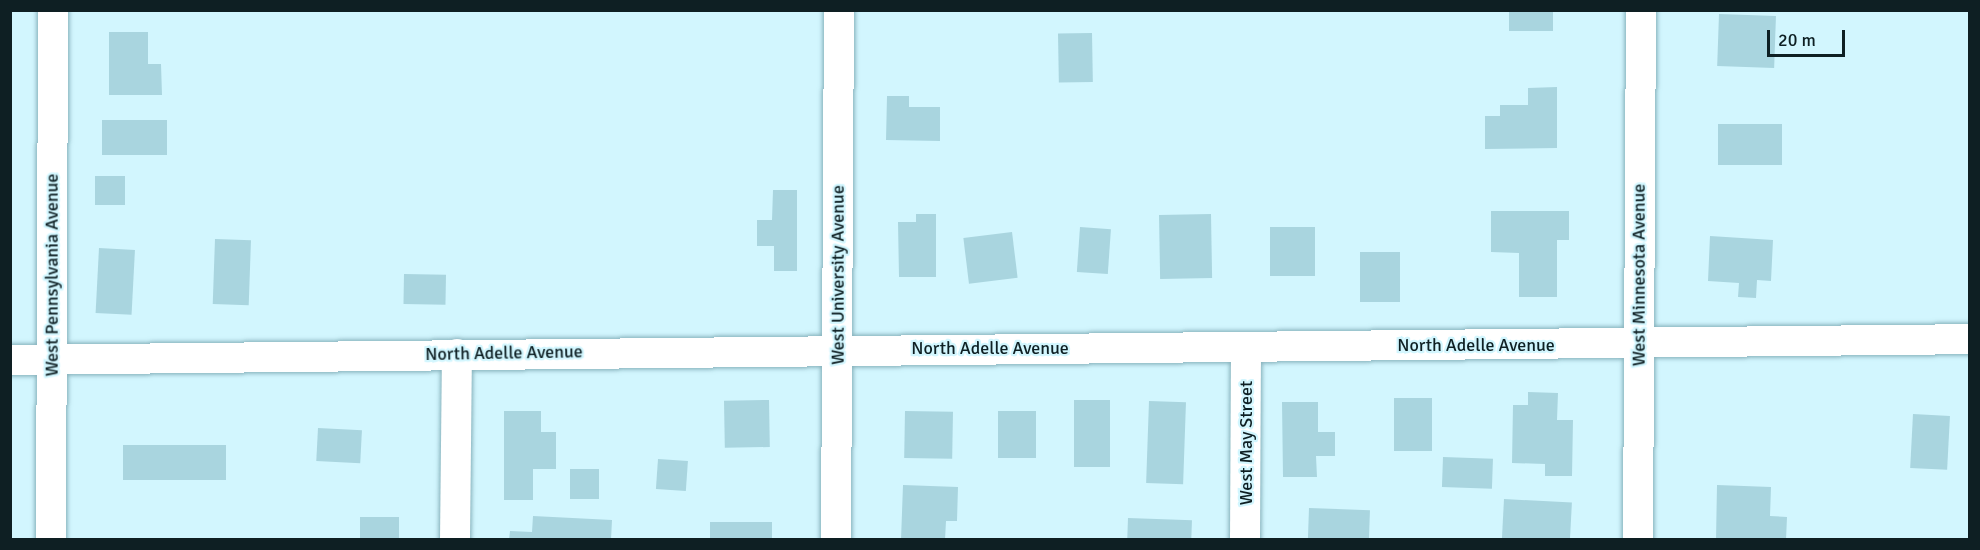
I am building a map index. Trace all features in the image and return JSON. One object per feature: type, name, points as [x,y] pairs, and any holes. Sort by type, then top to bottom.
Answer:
[{"type":"street","name":"West Pennsylvania Avenue","points":[[51,540],[53,10]]},
{"type":"street","name":"West University Avenue","points":[[836,540],[839,10]]},
{"type":"street","name":"West Minnesota Avenue","points":[[1638,540],[1641,10]]},
{"type":"street","name":"North Adelle Avenue","points":[[10,360],[837,349],[1639,344],[1970,339]]},
{"type":"street","name":"West May Street","points":[[1245,540],[1246,347]]},
{"type":"street","points":[[455,540],[457,354]]},
{"type":"building","points":[[1509,10],[1553,10],[1553,31],[1509,31]]},
{"type":"building","points":[[1719,14],[1776,16],[1774,68],[1717,66]]},
{"type":"building","points":[[109,32],[148,32],[148,64],[161,64],[162,95],[109,95]]},
{"type":"building","points":[[1092,33],[1093,82],[1059,83],[1058,34]]},
{"type":"building","points":[[1557,87],[1557,148],[1485,149],[1485,116],[1500,116],[1500,105],[1528,105],[1528,88]]},
{"type":"building","points":[[887,96],[909,96],[909,107],[940,107],[940,141],[886,140]]},
{"type":"building","points":[[102,120],[167,120],[167,155],[102,155]]},
{"type":"building","points":[[1718,124],[1782,124],[1782,165],[1718,165]]},
{"type":"building","points":[[95,176],[125,176],[125,205],[95,205]]},
{"type":"building","points":[[773,190],[797,190],[797,271],[774,271],[774,246],[757,246],[757,220],[772,220]]},
{"type":"building","points":[[1491,211],[1569,211],[1569,240],[1557,240],[1557,297],[1519,297],[1519,253],[1491,252]]},
{"type":"building","points":[[916,214],[936,214],[936,277],[899,277],[898,222],[916,222]]},
{"type":"building","points":[[1211,214],[1212,278],[1160,279],[1159,215]]},
{"type":"building","points":[[1080,227],[1111,229],[1108,274],[1077,272]]},
{"type":"building","points":[[1270,227],[1315,227],[1315,276],[1270,276]]},
{"type":"building","points":[[1012,232],[1018,278],[969,284],[963,238]]},
{"type":"building","points":[[1710,236],[1773,240],[1771,281],[1757,280],[1756,298],[1738,297],[1739,283],[1708,281]]},
{"type":"building","points":[[215,239],[251,240],[249,305],[213,304]]},
{"type":"building","points":[[99,248],[135,250],[132,315],[96,313]]},
{"type":"building","points":[[1360,252],[1400,252],[1400,302],[1360,302]]},
{"type":"building","points":[[404,274],[446,275],[445,305],[403,304]]},
{"type":"building","points":[[1528,392],[1558,393],[1557,420],[1573,420],[1572,476],[1545,476],[1545,464],[1512,463],[1513,405],[1528,405]]},
{"type":"building","points":[[1394,398],[1432,398],[1432,451],[1394,451]]},
{"type":"building","points":[[769,400],[770,447],[725,448],[724,401]]},
{"type":"building","points":[[1074,400],[1110,400],[1110,467],[1074,467]]},
{"type":"building","points":[[1149,401],[1186,402],[1183,484],[1146,483]]},
{"type":"building","points":[[1282,402],[1318,402],[1318,432],[1335,432],[1335,456],[1316,456],[1317,477],[1283,477]]},
{"type":"building","points":[[504,411],[541,411],[541,432],[556,432],[556,469],[533,469],[533,500],[504,500]]},
{"type":"building","points":[[905,411],[953,412],[952,459],[904,458]]},
{"type":"building","points":[[998,411],[1036,411],[1036,458],[998,458]]},
{"type":"building","points":[[1913,414],[1950,416],[1947,470],[1910,468]]},
{"type":"building","points":[[318,428],[362,430],[360,463],[316,461]]},
{"type":"building","points":[[123,445],[226,445],[226,480],[123,480]]},
{"type":"building","points":[[1443,457],[1493,459],[1492,489],[1442,487]]},
{"type":"building","points":[[658,459],[688,461],[686,491],[656,489]]},
{"type":"building","points":[[570,469],[599,469],[599,499],[570,499]]},
{"type":"building","points":[[903,485],[958,487],[957,521],[946,521],[945,540],[901,540]]},
{"type":"building","points":[[1717,485],[1771,487],[1770,516],[1787,517],[1786,540],[1716,540]]},
{"type":"building","points":[[1504,499],[1572,503],[1570,540],[1502,540]]},
{"type":"building","points":[[1309,508],[1370,510],[1369,540],[1308,540]]},
{"type":"building","points":[[533,516],[612,520],[611,540],[509,540],[510,531],[532,532]]},
{"type":"building","points":[[360,517],[399,517],[399,540],[360,540]]},
{"type":"building","points":[[1128,518],[1192,520],[1191,540],[1127,540]]},
{"type":"building","points":[[710,522],[772,522],[772,540],[710,540]]}]
